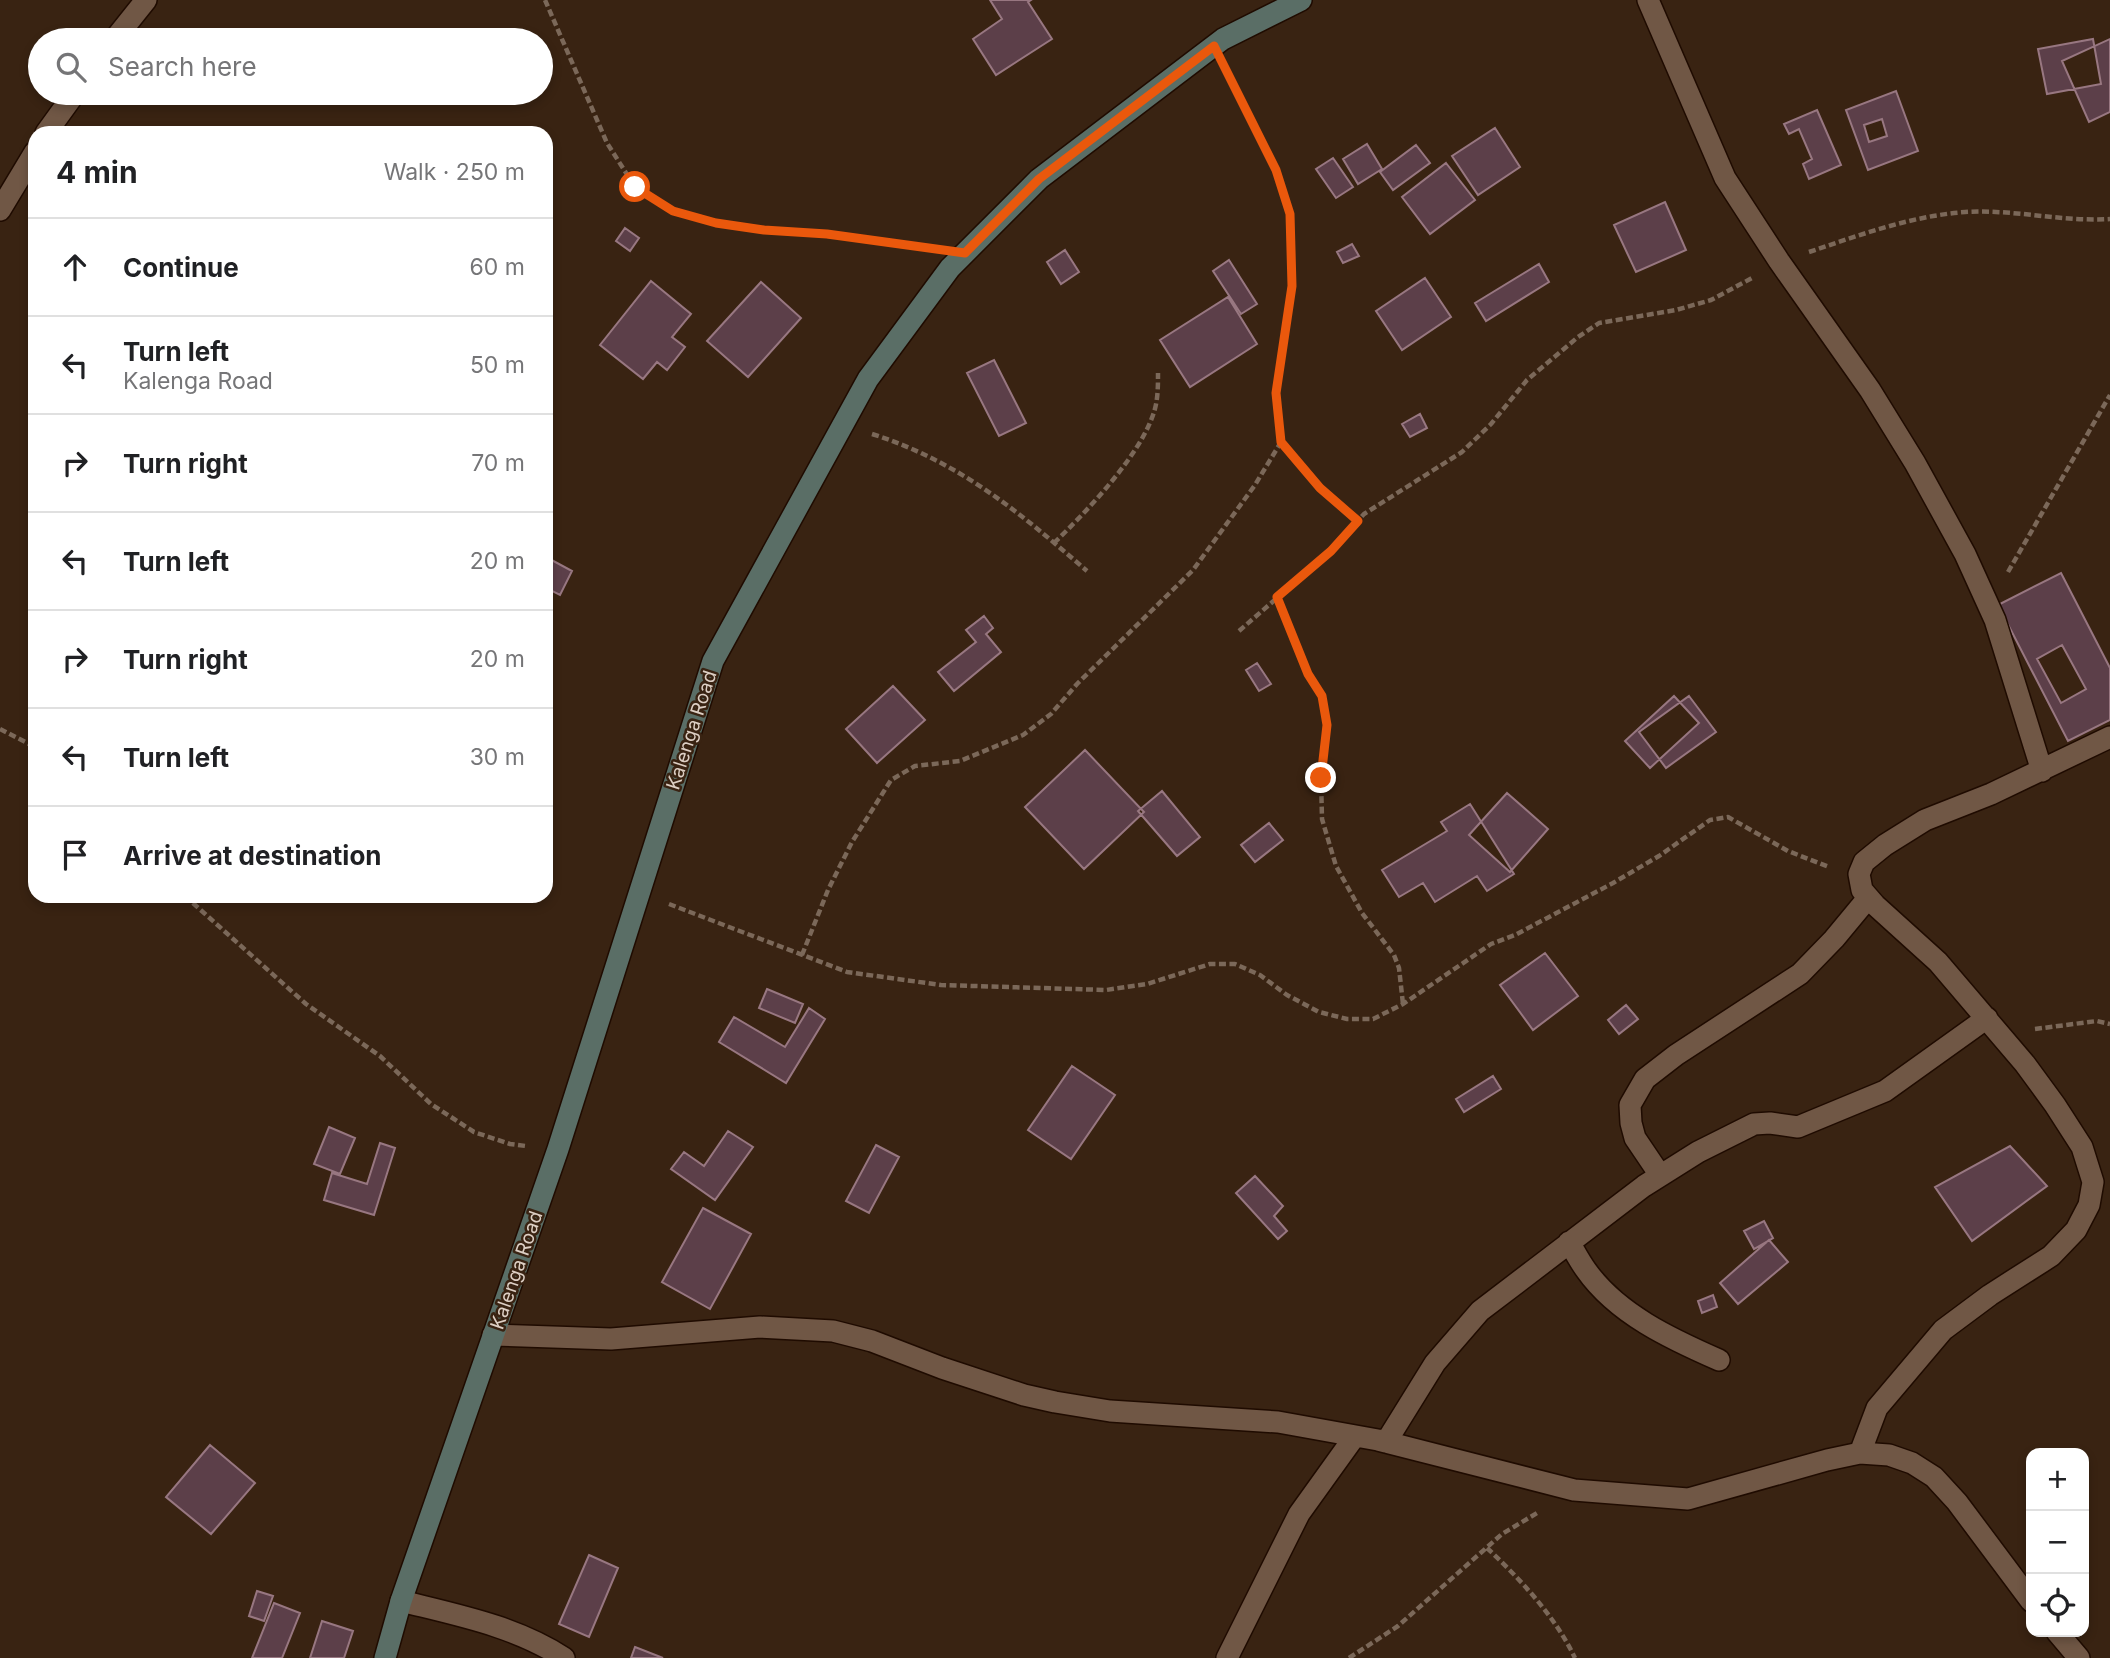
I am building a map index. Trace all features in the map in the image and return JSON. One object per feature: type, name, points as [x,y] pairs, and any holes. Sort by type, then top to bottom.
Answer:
[{"type":"main road","name":"Kalenga Road","points":[[385,1658],[401,1601],[558,1149],[713,661],[841,427],[868,379],[950,268],[1039,179],[1214,46],[1301,0]]},
{"type":"street","points":[[124,28],[146,0]]},
{"type":"street","points":[[1648,0],[1725,178],[1779,261],[1870,390],[1915,463],[1965,554],[1989,606],[2042,771]]},
{"type":"street","points":[[52,126],[67,105]]},
{"type":"street","points":[[0,210],[28,164]]},
{"type":"street","points":[[1860,1453],[1877,1408],[1943,1330],[2051,1255],[2076,1230],[2089,1205],[2094,1182],[2082,1147],[2055,1105],[1987,1018],[1938,962],[1864,888],[1859,874],[1864,862],[1925,820],[2042,771],[2110,737]]},
{"type":"street","points":[[1660,1175],[1635,1139],[1631,1123],[1630,1105],[1645,1079],[1676,1055],[1800,974],[1834,939],[1864,888]]},
{"type":"street","points":[[1386,1442],[1435,1363],[1480,1311],[1660,1175],[1754,1124],[1798,1127],[1885,1091],[1987,1018]]},
{"type":"street","points":[[1569,1242],[1586,1270],[1605,1293],[1650,1326],[1719,1360]]},
{"type":"street","points":[[493,1335],[611,1339],[760,1327],[833,1331],[872,1341],[1024,1395],[1055,1402],[1110,1411],[1278,1422],[1386,1442],[1574,1490],[1688,1499],[1827,1460],[1860,1453],[1889,1455],[1912,1463],[1934,1477],[2026,1594]]},
{"type":"street","points":[[1227,1658],[1299,1514],[1355,1436]]},
{"type":"street","points":[[401,1601],[501,1627],[564,1658]]},
{"type":"street","points":[[2061,1637],[2080,1658]]},
{"type":"path","points":[[545,0],[607,143],[635,187],[673,211],[728,225],[827,234],[965,253]]},
{"type":"path","points":[[1214,46],[1276,170],[1290,214],[1292,286],[1276,393],[1281,442],[1320,488],[1358,521]]},
{"type":"path","points":[[1238,631],[1331,551],[1364,514],[1462,452],[1491,424],[1527,380],[1599,323],[1676,310],[1711,300],[1779,261],[1911,219],[1952,214],[2021,212],[2060,218],[2110,219]]},
{"type":"path","points":[[1054,543],[1084,513],[1132,456],[1153,414],[1158,395],[1158,373]]},
{"type":"path","points":[[1989,606],[2110,395]]},
{"type":"path","points":[[841,427],[891,440],[946,464],[980,484],[1087,571]]},
{"type":"path","points":[[802,955],[828,890],[852,842],[891,780],[915,766],[960,761],[1023,735],[1051,714],[1077,684],[1193,570],[1236,513],[1281,442]]},
{"type":"path","points":[[1277,597],[1308,674],[1322,696],[1325,709],[1327,725],[1321,778],[1322,819],[1336,866],[1362,914],[1394,955],[1399,968],[1403,1004]]},
{"type":"path","points":[[0,729],[28,743]]},
{"type":"path","points":[[640,892],[846,972],[941,985],[1106,990],[1147,984],[1210,964],[1235,964],[1259,975],[1287,995],[1319,1012],[1347,1019],[1373,1019],[1403,1004],[1491,944],[1613,883],[1659,856],[1710,820],[1728,817],[1864,888]]},
{"type":"path","points":[[193,903],[306,1004],[380,1056],[430,1104],[474,1132],[510,1144],[558,1149]]},
{"type":"path","points":[[2004,1039],[2051,1026],[2097,1021],[2110,1024]]},
{"type":"path","points":[[1349,1658],[1398,1626],[1502,1534],[1574,1490]]},
{"type":"path","points":[[1487,1548],[1513,1572],[1562,1635],[1575,1658]]},
{"type":"building","points":[[990,0],[1031,0],[1028,2],[1052,39],[996,75],[973,39],[1002,19]]},
{"type":"building","points":[[2093,39],[2101,84],[2047,94],[2038,49]]},
{"type":"building","points":[[2110,39],[2110,112],[2089,122],[2062,61]]},
{"type":"building","points":[[1896,91],[1918,151],[1868,170],[1846,110]],"holes":[[[1882,119],[1887,136],[1869,142],[1864,125]]]},
{"type":"building","points":[[1817,110],[1841,165],[1809,179],[1803,164],[1812,159],[1799,129],[1789,134],[1784,124]]},
{"type":"building","points":[[1495,128],[1520,167],[1478,195],[1452,156]]},
{"type":"building","points":[[1367,144],[1382,169],[1358,184],[1343,159]]},
{"type":"building","points":[[1416,145],[1430,163],[1393,190],[1380,172]]},
{"type":"building","points":[[1333,158],[1353,187],[1336,198],[1316,169]]},
{"type":"building","points":[[1446,163],[1475,200],[1430,234],[1402,197]]},
{"type":"building","points":[[1665,202],[1686,250],[1636,272],[1614,225]]},
{"type":"building","points":[[625,228],[639,238],[630,251],[616,241]]},
{"type":"building","points":[[1352,244],[1359,256],[1343,263],[1337,252]]},
{"type":"building","points":[[1065,250],[1079,272],[1061,284],[1047,262]]},
{"type":"building","points":[[1229,260],[1257,304],[1241,314],[1213,271]]},
{"type":"building","points":[[1539,264],[1549,282],[1486,321],[1475,303]]},
{"type":"building","points":[[1425,278],[1451,317],[1402,350],[1376,311]]},
{"type":"building","points":[[651,281],[691,314],[672,337],[685,347],[667,370],[657,362],[643,379],[600,345]]},
{"type":"building","points":[[761,282],[801,318],[748,377],[707,341]]},
{"type":"building","points":[[1228,297],[1257,344],[1190,387],[1160,340]]},
{"type":"building","points":[[994,360],[1026,423],[999,436],[967,373]]},
{"type":"building","points":[[1420,414],[1427,428],[1410,437],[1402,424]]},
{"type":"building","points":[[553,561],[572,571],[560,595],[553,592]]},
{"type":"building","points":[[2061,573],[2110,668],[2110,720],[2068,741],[1998,605]],"holes":[[[2062,645],[2086,689],[2061,703],[2037,659]]]},
{"type":"building","points":[[984,616],[993,628],[986,634],[1001,652],[954,691],[938,672],[976,642],[966,630]]},
{"type":"building","points":[[1257,663],[1271,684],[1259,691],[1246,670]]},
{"type":"building","points":[[893,686],[925,720],[877,763],[846,729]]},
{"type":"building","points":[[1674,696],[1699,723],[1650,768],[1625,741]]},
{"type":"building","points":[[1689,696],[1716,732],[1666,768],[1639,732]]},
{"type":"building","points":[[1085,750],[1144,812],[1084,869],[1025,807]]},
{"type":"building","points":[[1162,791],[1200,837],[1177,856],[1138,811]]},
{"type":"building","points":[[1507,793],[1548,829],[1510,872],[1469,835]]},
{"type":"building","points":[[1470,804],[1514,874],[1487,891],[1477,876],[1435,902],[1423,883],[1399,897],[1382,870],[1447,831],[1441,822]]},
{"type":"building","points":[[1269,823],[1283,840],[1255,862],[1241,845]]},
{"type":"building","points":[[1545,953],[1578,996],[1533,1030],[1500,985]]},
{"type":"building","points":[[767,989],[803,1004],[795,1023],[759,1008]]},
{"type":"building","points":[[1626,1005],[1638,1019],[1619,1034],[1608,1020]]},
{"type":"building","points":[[809,1008],[825,1019],[786,1083],[719,1042],[734,1017],[785,1047]]},
{"type":"building","points":[[1072,1066],[1115,1095],[1071,1159],[1028,1130]]},
{"type":"building","points":[[1493,1076],[1501,1089],[1464,1112],[1456,1099]]},
{"type":"building","points":[[329,1127],[355,1138],[340,1174],[314,1164]]},
{"type":"building","points":[[728,1131],[753,1147],[715,1200],[671,1169],[684,1152],[704,1166]]},
{"type":"building","points":[[380,1143],[395,1148],[374,1215],[324,1200],[332,1173],[367,1184]]},
{"type":"building","points":[[876,1145],[899,1157],[869,1213],[846,1201]]},
{"type":"building","points":[[2010,1146],[2047,1186],[1972,1241],[1935,1187]]},
{"type":"building","points":[[1255,1176],[1283,1206],[1274,1216],[1287,1231],[1278,1239],[1236,1193]]},
{"type":"building","points":[[703,1208],[751,1234],[710,1309],[662,1282]]},
{"type":"building","points":[[1764,1221],[1773,1238],[1754,1249],[1744,1231]]},
{"type":"building","points":[[1769,1240],[1788,1262],[1738,1304],[1720,1283]]},
{"type":"building","points":[[1713,1295],[1717,1307],[1702,1313],[1698,1301]]},
{"type":"building","points":[[210,1445],[255,1483],[211,1534],[166,1497]]},
{"type":"building","points":[[589,1555],[618,1568],[589,1637],[559,1624]]},
{"type":"building","points":[[257,1591],[273,1596],[264,1621],[249,1616]]},
{"type":"building","points":[[274,1603],[300,1613],[282,1658],[252,1658]]},
{"type":"building","points":[[322,1621],[353,1631],[344,1658],[310,1658]]},
{"type":"building","points":[[635,1647],[663,1658],[631,1658]]},
{"type":"route","points":[[635,187],[673,211],[716,223],[898,242],[965,253],[1039,179],[1214,46],[1276,170],[1290,214],[1292,286],[1276,393],[1281,442],[1320,488],[1358,521],[1331,551],[1277,597],[1308,674],[1322,696],[1327,725],[1321,778]]}]
